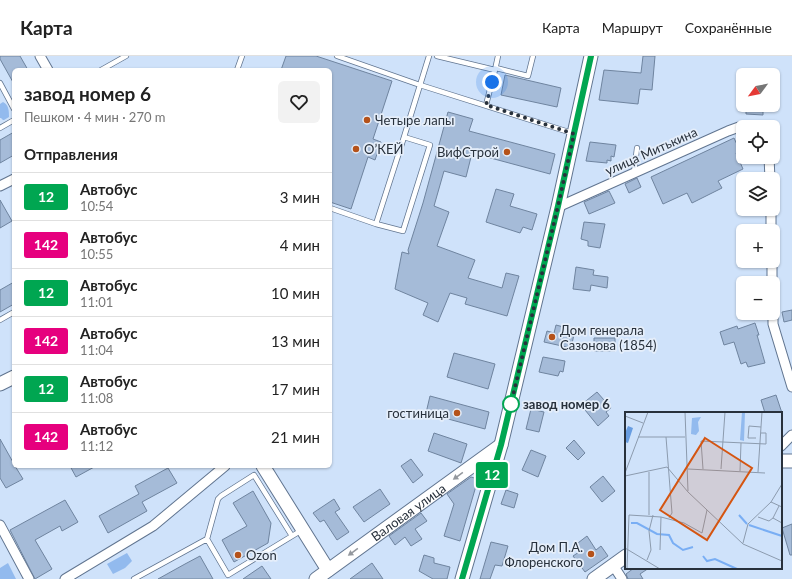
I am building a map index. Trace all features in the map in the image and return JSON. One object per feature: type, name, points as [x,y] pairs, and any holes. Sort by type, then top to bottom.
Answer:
[{"type":"main road","points":[[462,579],[501,445],[558,206],[591,56]]},
{"type":"main road","points":[[0,384],[12,378]]},
{"type":"main road","name":"Валовая улица","points":[[316,579],[501,445]]},
{"type":"main road","points":[[261,470],[297,532],[328,570]]},
{"type":"main road","points":[[594,579],[625,557]]},
{"type":"street","points":[[40,56],[47,68]]},
{"type":"street","name":"улица Митькина","points":[[558,206],[736,128]]},
{"type":"street","points":[[0,186],[12,180]]},
{"type":"street","points":[[773,320],[792,387]]},
{"type":"street","points":[[782,445],[792,435]]},
{"type":"street","points":[[65,579],[153,526],[223,468]]},
{"type":"street","points":[[0,525],[29,579]]},
{"type":"street","points":[[613,565],[622,579]]},
{"type":"lane","points":[[105,68],[126,56]]},
{"type":"lane","points":[[238,68],[242,56]]},
{"type":"lane","points":[[337,56],[349,58],[420,85],[574,134]]},
{"type":"lane","points":[[376,224],[429,56]]},
{"type":"lane","points":[[440,56],[528,76],[533,56]]},
{"type":"lane","points":[[486,105],[498,56]]},
{"type":"lane","points":[[0,83],[12,104]]},
{"type":"lane","points":[[0,128],[12,121]]},
{"type":"lane","points":[[332,209],[376,224],[403,231],[430,145],[404,138]]},
{"type":"lane","points":[[634,173],[637,148]]},
{"type":"lane","points":[[0,320],[12,313]]},
{"type":"lane","points":[[261,470],[218,499],[207,539],[227,577],[297,532]]},
{"type":"lane","points":[[134,579],[207,539]]},
{"type":"shaded area","points":[[3,102],[8,106],[9,113],[9,117],[4,120],[0,118],[0,104]]},
{"type":"shaded area","points":[[127,553],[132,561],[125,568],[113,574],[107,564]]},
{"type":"shaded area","points":[[8,563],[16,579],[0,579],[0,568]]},
{"type":"building","points":[[0,56],[20,56],[27,68],[12,68],[12,80],[0,59]]},
{"type":"building","points":[[286,56],[316,56],[392,81],[373,139],[381,142],[375,160],[368,157],[351,209],[332,203],[332,68],[282,68]]},
{"type":"building","points":[[643,56],[655,56],[652,90],[640,89],[638,104],[599,100],[604,70],[641,73]]},
{"type":"building","points":[[505,75],[561,88],[557,107],[501,95]]},
{"type":"building","points":[[448,112],[473,119],[469,131],[555,154],[550,174],[472,153],[466,177],[444,171],[434,206],[449,212],[437,246],[475,260],[468,278],[502,288],[506,273],[519,276],[507,316],[465,304],[467,298],[450,293],[438,322],[423,315],[428,303],[395,289],[402,252],[409,254],[408,250],[423,203]]},
{"type":"building","points":[[746,112],[763,112],[763,115],[746,114]]},
{"type":"building","points":[[12,133],[12,156],[0,163],[0,140]]},
{"type":"building","points":[[734,138],[736,142],[736,164],[741,164],[743,169],[718,181],[722,188],[692,203],[687,193],[663,204],[651,177]]},
{"type":"building","points":[[590,142],[616,145],[614,157],[611,156],[611,161],[607,160],[607,163],[586,161]]},
{"type":"building","points":[[637,178],[641,187],[629,193],[625,184]]},
{"type":"building","points":[[496,189],[514,194],[510,206],[537,214],[532,230],[523,227],[520,233],[486,222]]},
{"type":"building","points":[[609,191],[615,203],[589,214],[584,202]]},
{"type":"building","points":[[0,200],[12,221],[0,228]]},
{"type":"building","points":[[584,222],[605,224],[600,248],[588,246],[588,241],[581,239]]},
{"type":"building","points":[[576,267],[594,270],[593,275],[608,277],[607,288],[591,285],[590,291],[573,289]]},
{"type":"building","points":[[12,283],[12,305],[0,312],[0,290]]},
{"type":"building","points":[[792,310],[792,320],[784,322],[782,312]]},
{"type":"building","points":[[755,323],[765,363],[748,367],[746,362],[741,364],[734,342],[724,345],[720,332],[737,326],[738,329]]},
{"type":"building","points":[[556,325],[575,330],[571,348],[544,342],[547,331],[554,333]]},
{"type":"building","points":[[594,338],[615,338],[615,351],[594,351]]},
{"type":"building","points":[[454,353],[495,364],[488,389],[447,377]]},
{"type":"building","points":[[543,357],[565,361],[563,372],[560,371],[558,376],[539,372]]},
{"type":"building","points":[[597,392],[611,408],[606,412],[609,416],[598,426],[581,405]]},
{"type":"building","points":[[776,395],[782,412],[765,412],[761,400]]},
{"type":"building","name":"гостиница","points":[[430,396],[489,412],[485,429],[426,413]]},
{"type":"building","points":[[531,409],[544,412],[539,432],[526,429]]},
{"type":"building","points":[[434,433],[467,444],[461,463],[428,451]]},
{"type":"building","points":[[0,439],[12,460],[12,468],[16,468],[23,479],[6,488],[0,478]]},
{"type":"building","points":[[574,440],[585,453],[578,460],[566,448]]},
{"type":"building","points":[[531,450],[546,456],[538,477],[522,470]]},
{"type":"building","points":[[411,459],[423,475],[413,483],[401,466]]},
{"type":"building","points":[[71,468],[92,468],[76,477]]},
{"type":"building","points":[[168,468],[177,483],[142,502],[147,511],[108,533],[99,516],[139,494],[135,486]]},
{"type":"building","points":[[603,476],[615,491],[602,502],[590,487]]},
{"type":"building","points":[[471,477],[478,479],[460,541],[444,536],[454,504],[447,494]]},
{"type":"building","points":[[380,489],[390,504],[364,522],[353,507]]},
{"type":"building","points":[[506,490],[518,494],[514,508],[501,504]]},
{"type":"building","points":[[253,491],[271,523],[268,543],[234,562],[222,540],[247,526],[233,503]]},
{"type":"building","points":[[334,499],[340,509],[335,512],[349,532],[337,540],[324,520],[320,522],[313,513]]},
{"type":"building","points":[[65,500],[78,522],[62,531],[60,526],[35,540],[52,569],[35,579],[10,530]]},
{"type":"building","points":[[421,513],[427,521],[415,529],[422,539],[411,546],[405,537],[395,545],[389,536]]},
{"type":"building","points":[[792,524],[792,555],[790,555],[782,528]]},
{"type":"building","name":"Дом П.А. Флоренского","points":[[587,536],[596,550],[601,546],[608,556],[585,572],[573,556],[579,552],[574,546]]},
{"type":"building","points":[[491,542],[508,546],[502,566],[495,565],[490,579],[480,579]]},
{"type":"building","points":[[424,555],[434,558],[434,563],[450,567],[447,579],[433,579],[419,571]]},
{"type":"building","points":[[200,556],[213,579],[158,579],[185,564]]},
{"type":"building","points":[[372,563],[383,579],[350,579]]},
{"type":"building","points":[[262,566],[271,579],[243,579]]},
{"type":"building","points":[[633,569],[648,569],[640,574],[643,579],[628,579],[626,574]]},
{"type":"bus line","name":"12","points":[[462,579],[501,445],[558,206],[591,56]]},
{"type":"place","name":"Четыре лапы","points":[[367,120]]},
{"type":"place","name":"О’КЕЙ","points":[[356,149]]},
{"type":"place","name":"ВифСтрой","points":[[507,152]]},
{"type":"place","name":"Дом генерала Сазонова (1854)","points":[[552,337]]},
{"type":"place","name":"завод номер 6","points":[[511,404]]},
{"type":"place","name":"гостиница","points":[[457,413]]},
{"type":"place","name":"Дом П.А. Флоренского","points":[[591,554]]},
{"type":"place","name":"Ozon","points":[[238,555]]},
{"type":"route","points":[[492,82],[486,105],[574,134],[511,404]]}]
